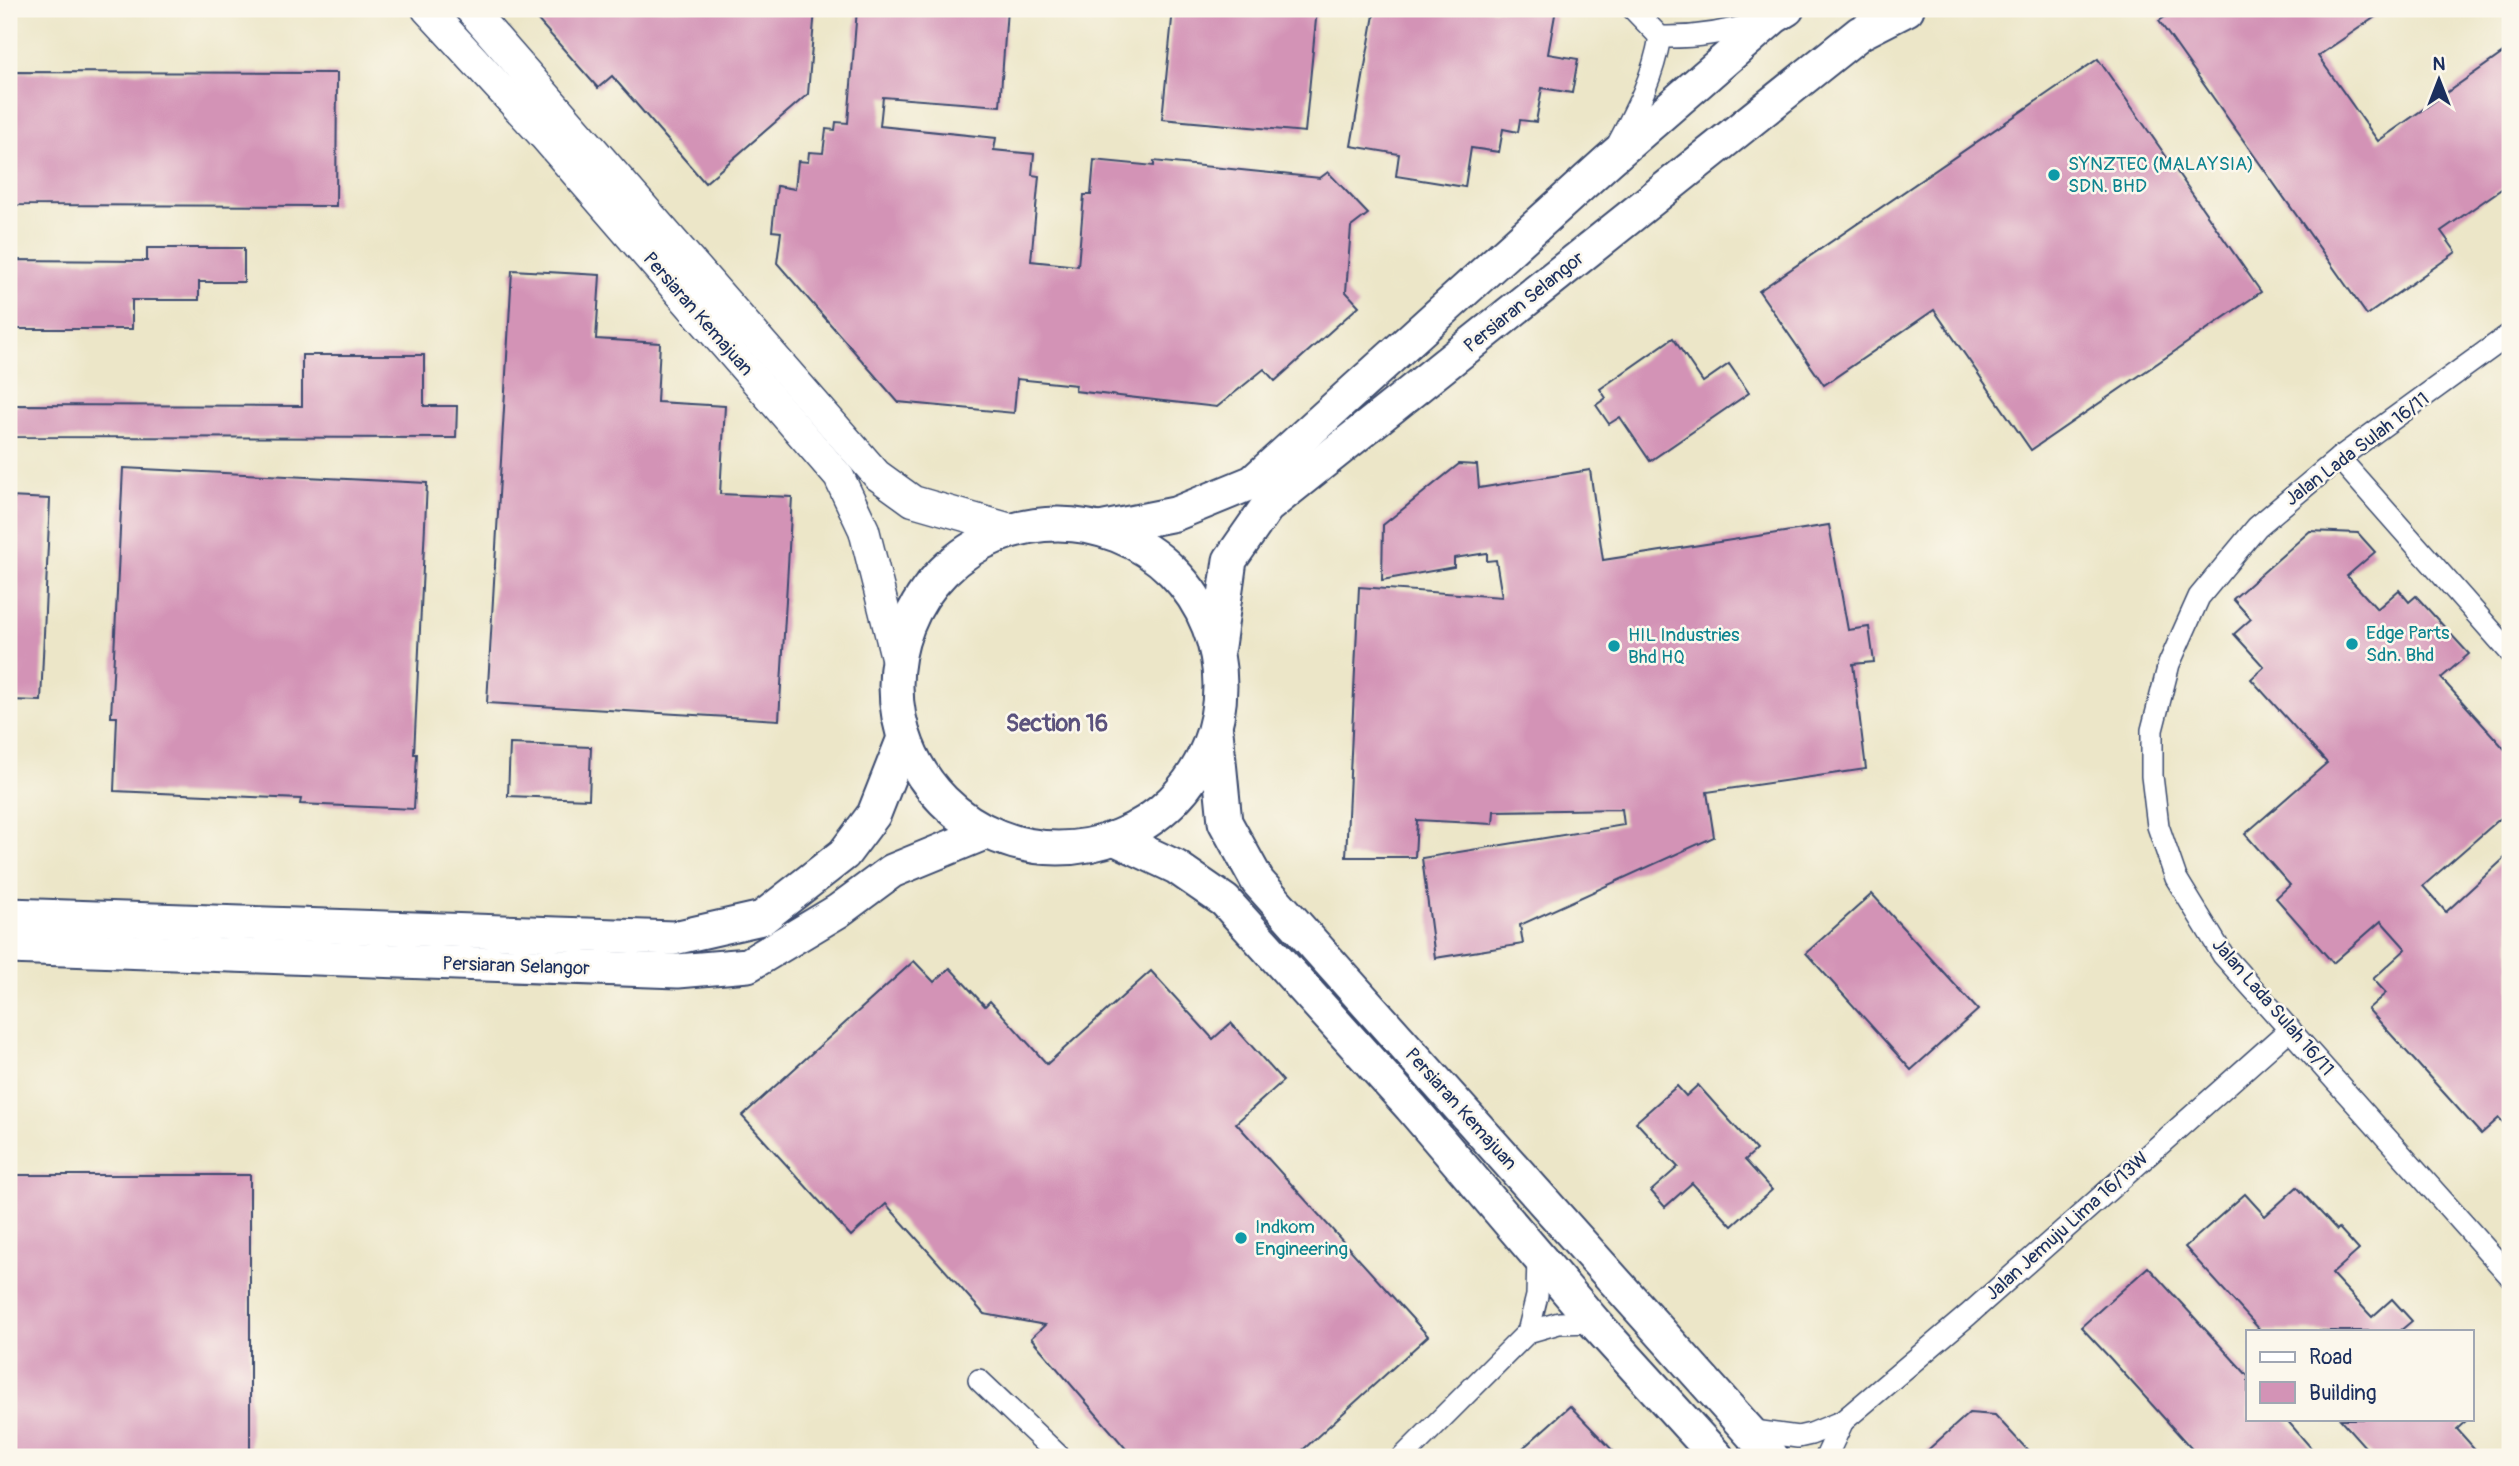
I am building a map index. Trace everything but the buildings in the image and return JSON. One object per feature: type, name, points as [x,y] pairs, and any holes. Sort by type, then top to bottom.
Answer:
[{"type":"main road","name":"Persiaran Selangor","points":[[1217,650],[1230,560],[1267,507],[1860,33],[1907,9]]},
{"type":"main road","points":[[1100,529],[1175,514],[1253,482],[1608,161],[1781,13]]},
{"type":"main road","points":[[1057,524],[1100,529],[1141,546],[1176,573],[1202,609],[1217,650],[1221,689],[1216,729],[1195,775],[1159,813],[1114,838],[1072,848],[1028,846],[987,832],[951,808],[923,776],[904,738],[895,700],[897,661],[910,617],[936,578],[971,548],[1014,530],[1057,524]]},
{"type":"main road","name":"Persiaran Kemajuan","points":[[1216,729],[1225,822],[1258,882],[1772,1457]]},
{"type":"main road","name":"Persiaran Selangor","points":[[9,915],[674,938],[762,918],[844,854],[874,814],[904,738]]},
{"type":"main road","name":"Persiaran Selangor","points":[[9,947],[678,971],[748,965],[838,911],[892,871],[987,832]]},
{"type":"main road","name":"Persiaran Kemajuan","points":[[1114,838],[1176,867],[1225,901],[1410,1107],[1594,1322],[1717,1457]]},
{"type":"street","name":"Persiaran Kemajuan","points":[[427,9],[544,136],[839,477],[864,530],[897,661]]},
{"type":"street","name":"Persiaran Kemajuan","points":[[470,9],[877,475],[913,501],[1014,530]]},
{"type":"street","points":[[1633,9],[1660,37],[1692,38],[1728,32],[1781,13]]},
{"type":"street","points":[[1608,161],[1640,103],[1654,68],[1660,37]]},
{"type":"street","name":"Jalan Lada Sulah 16/11","points":[[2510,334],[2339,458],[2257,527],[2199,597],[2169,664],[2152,730],[2152,776],[2158,825],[2176,878],[2223,955],[2510,1276]]},
{"type":"street","points":[[2339,458],[2510,652]]},
{"type":"street","name":"Jalan Jemuju Lima 16/13W","points":[[1747,1430],[1798,1437],[1843,1421],[1968,1315],[2290,1029]]},
{"type":"street","points":[[1528,1332],[1537,1296],[1538,1256]]},
{"type":"street","points":[[1403,1457],[1528,1332],[1559,1323],[1594,1322]]},
{"type":"street","points":[[979,1380],[1060,1457]]},
{"type":"street","name":"Jalan Jemuju Lima 16/13W","points":[[1826,1457],[1843,1421]]},
{"type":"place","name":"SYNZTEC (MALAYSIA) SDN. BHD","points":[[2054,175]]},
{"type":"place","name":"Edge Parts Sdn. Bhd","points":[[2352,644]]},
{"type":"place","name":"HIL Industries Bhd HQ","points":[[1614,646]]},
{"type":"place","name":"Indkom Engineering","points":[[1241,1238]]},
{"type":"district","name":"Section 16","points":[[1057,723]]}]
